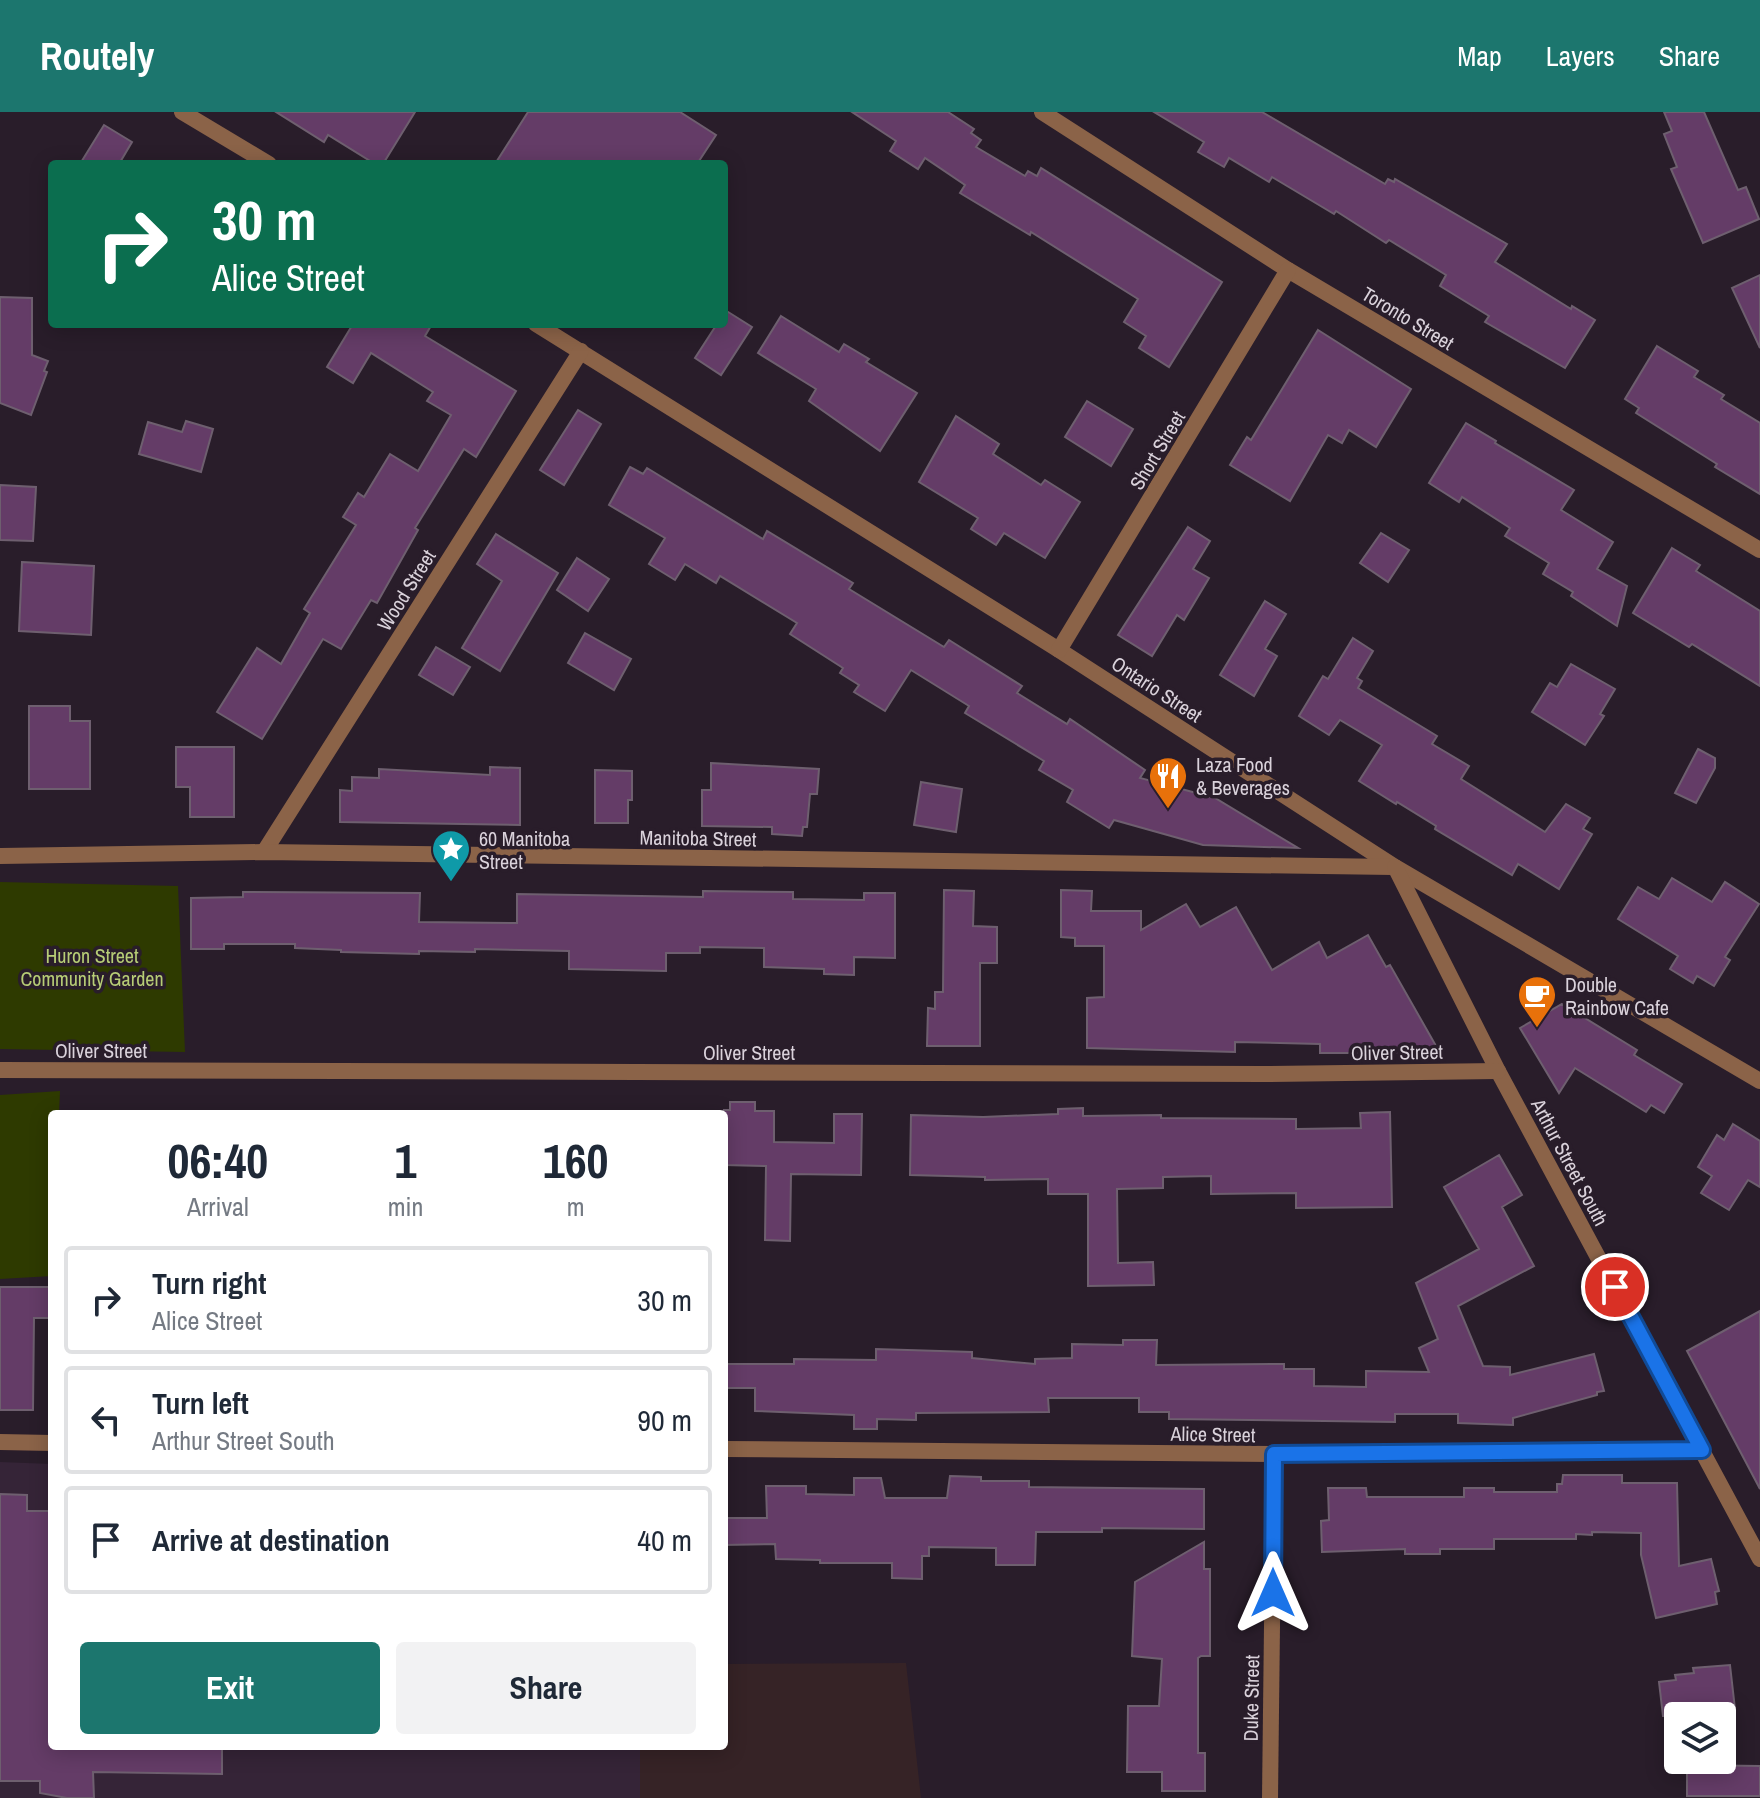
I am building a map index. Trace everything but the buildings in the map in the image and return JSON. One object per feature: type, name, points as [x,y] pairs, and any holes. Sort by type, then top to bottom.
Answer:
[{"type":"street","points":[[182,112],[262,160]]},
{"type":"street","name":"Toronto Street","points":[[1042,112],[1288,270],[1760,550]]},
{"type":"street","name":"Short Street","points":[[1059,650],[1288,270]]},
{"type":"street","name":"Ontario Street","points":[[543,328],[1059,650],[1395,867],[1760,1081]]},
{"type":"street","name":"Wood Street","points":[[264,852],[581,351]]},
{"type":"street","name":"Manitoba Street","points":[[0,856],[264,852],[1395,867]]},
{"type":"street","name":"Arthur Street South","points":[[1395,867],[1498,1071],[1760,1559]]},
{"type":"street","name":"Oliver Street","points":[[0,1070],[1263,1074],[1498,1071]]},
{"type":"street","points":[[0,1442],[48,1443]]},
{"type":"street","name":"Alice Street","points":[[728,1449],[1274,1454],[1702,1450]]},
{"type":"street","name":"Duke Street","points":[[1270,1798],[1274,1454]]},
{"type":"shaded area","points":[[0,1462],[48,1464],[48,1750],[640,1750],[640,1798],[0,1798]]},
{"type":"shaded area","points":[[906,1663],[921,1798],[640,1798],[640,1750],[728,1750],[728,1664]]},
{"type":"green space","name":"Huron Street Community Garden","points":[[0,882],[178,886],[185,1052],[0,1049]]},
{"type":"green space","points":[[60,1091],[59,1110],[48,1110],[48,1276],[0,1279],[0,1095]]},
{"type":"place","name":"Laza Food & Beverages","points":[[1168,810]]},
{"type":"place","name":"60 Manitoba Street","points":[[451,883]]},
{"type":"place","name":"Double Rainbow Cafe","points":[[1537,1029]]},
{"type":"route","points":[[1273,1593],[1274,1454],[1702,1450],[1615,1287]]}]
